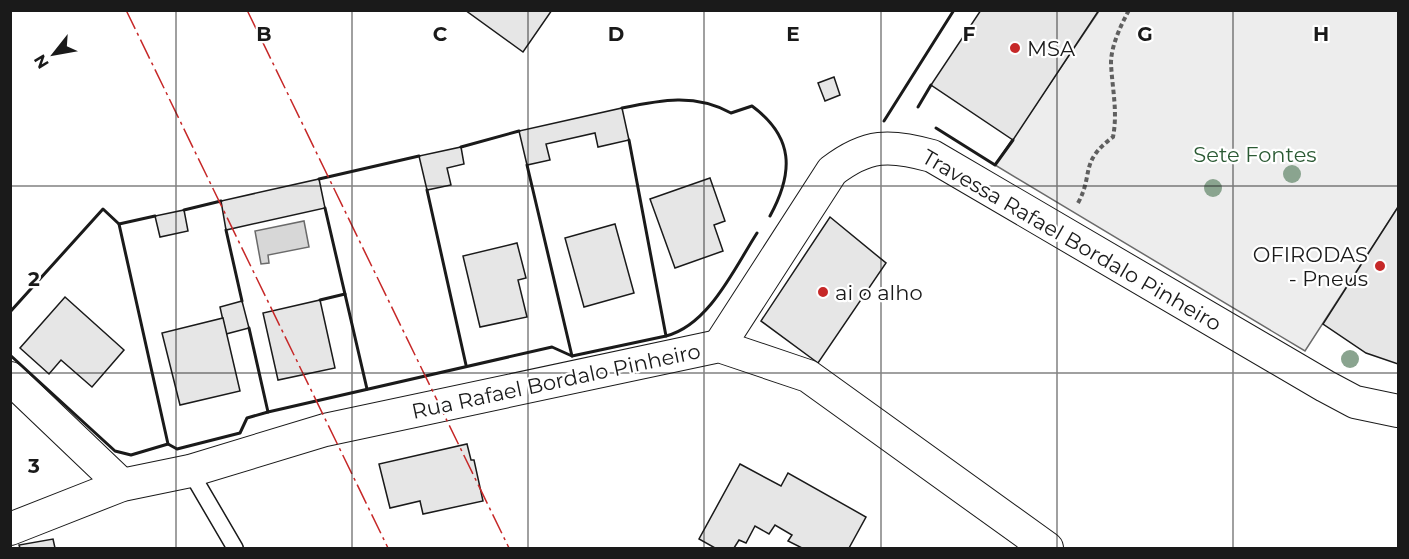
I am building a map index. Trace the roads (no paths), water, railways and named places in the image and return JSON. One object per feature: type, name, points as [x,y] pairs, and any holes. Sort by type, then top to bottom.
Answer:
[{"type":"street","name":"Travessa Rafael Bordalo Pinheiro","points":[[719,346],[832,171],[851,156],[876,148],[896,148],[932,156],[1324,386],[1355,402],[1398,411]]},
{"type":"street","name":"Rua Rafael Bordalo Pinheiro","points":[[10,529],[122,485],[190,471],[326,430],[719,346],[808,376],[1018,539],[1047,549]]},
{"type":"street","points":[[10,378],[122,485]]},
{"type":"lane","points":[[190,471],[235,549]]},
{"type":"place","name":"MSA","points":[[1015,48]]},
{"type":"place","name":"OFIRODAS - Pneus","points":[[1380,266]]},
{"type":"place","name":"ai o alho","points":[[823,292]]},
{"type":"park label","name":"Sete Fontes","points":[[1255,154]]}]
